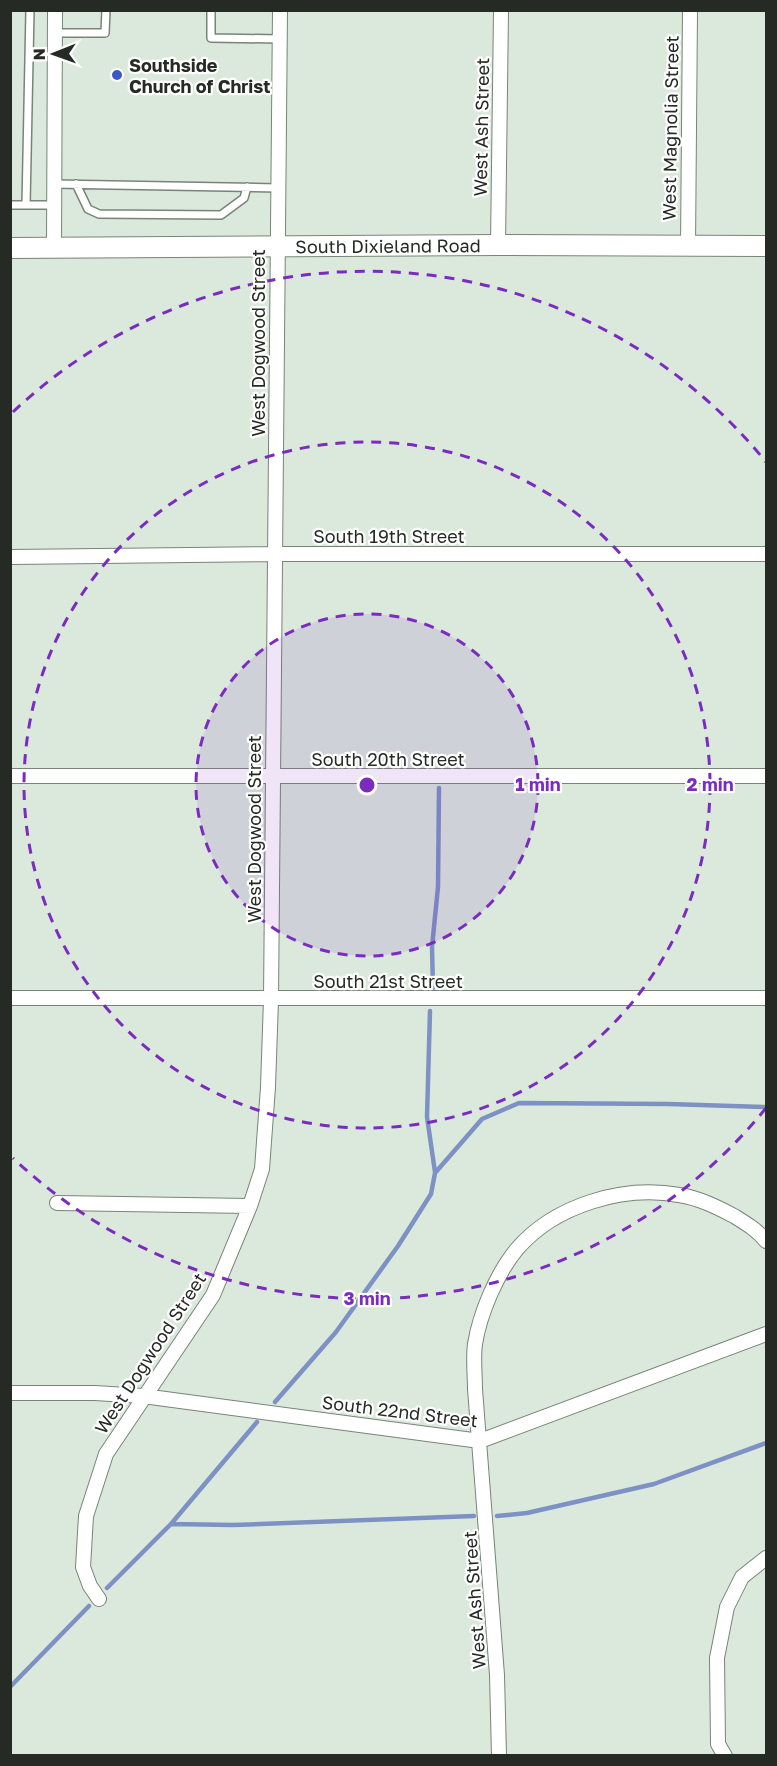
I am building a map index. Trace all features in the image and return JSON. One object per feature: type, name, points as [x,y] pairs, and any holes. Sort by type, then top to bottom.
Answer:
[{"type":"main road","name":"South Dixieland Road","points":[[10,248],[766,246]]},
{"type":"street","points":[[54,247],[55,10]]},
{"type":"street","name":"West Dogwood Street","points":[[99,1599],[90,1586],[82,1567],[86,1516],[106,1454],[213,1295],[250,1206],[261,1169],[268,1087],[271,1000],[280,10]]},
{"type":"street","name":"West Ash Street","points":[[498,245],[501,10]]},
{"type":"street","name":"West Magnolia Street","points":[[688,247],[690,10]]},
{"type":"street","name":"South 19th Street","points":[[10,557],[274,554],[766,554]]},
{"type":"street","name":"South 20th Street","points":[[10,776],[766,776]]},
{"type":"street","name":"South 21st Street","points":[[10,998],[271,1000],[766,998]]},
{"type":"street","name":"West Ash Street","points":[[498,1755],[497,1675],[475,1389],[475,1344],[489,1295],[517,1249],[552,1219],[602,1198],[638,1193],[679,1195],[715,1205],[756,1229],[766,1241]]},
{"type":"street","points":[[57,1203],[250,1206]]},
{"type":"street","name":"South 22nd Street","points":[[10,1393],[95,1393],[143,1396],[480,1441],[766,1334]]},
{"type":"street","points":[[724,1755],[718,1744],[717,1658],[727,1607],[742,1577],[766,1558]]},
{"type":"lane","points":[[26,205],[30,10]]},
{"type":"lane","points":[[55,33],[105,33],[106,10]]},
{"type":"lane","points":[[211,10],[211,38],[280,39]]},
{"type":"lane","points":[[54,184],[278,188]]},
{"type":"lane","points":[[76,184],[88,208],[99,214],[221,215],[244,198],[247,187]]},
{"type":"lane","points":[[10,205],[54,205]]},
{"type":"waterway","points":[[433,988],[432,947],[438,887],[439,788]]},
{"type":"waterway","points":[[430,1011],[427,1117],[435,1172]]},
{"type":"waterway","points":[[275,1402],[336,1332],[398,1246],[431,1194],[435,1173],[482,1119],[519,1103],[766,1107]]},
{"type":"waterway","points":[[107,1588],[171,1524],[257,1422]]},
{"type":"waterway","points":[[497,1516],[527,1513],[654,1484],[766,1443]]},
{"type":"waterway","points":[[171,1524],[233,1525],[474,1516]]},
{"type":"waterway","points":[[10,1687],[89,1606]]},
{"type":"place","name":"Southside Church of Christ","points":[[117,75]]}]
